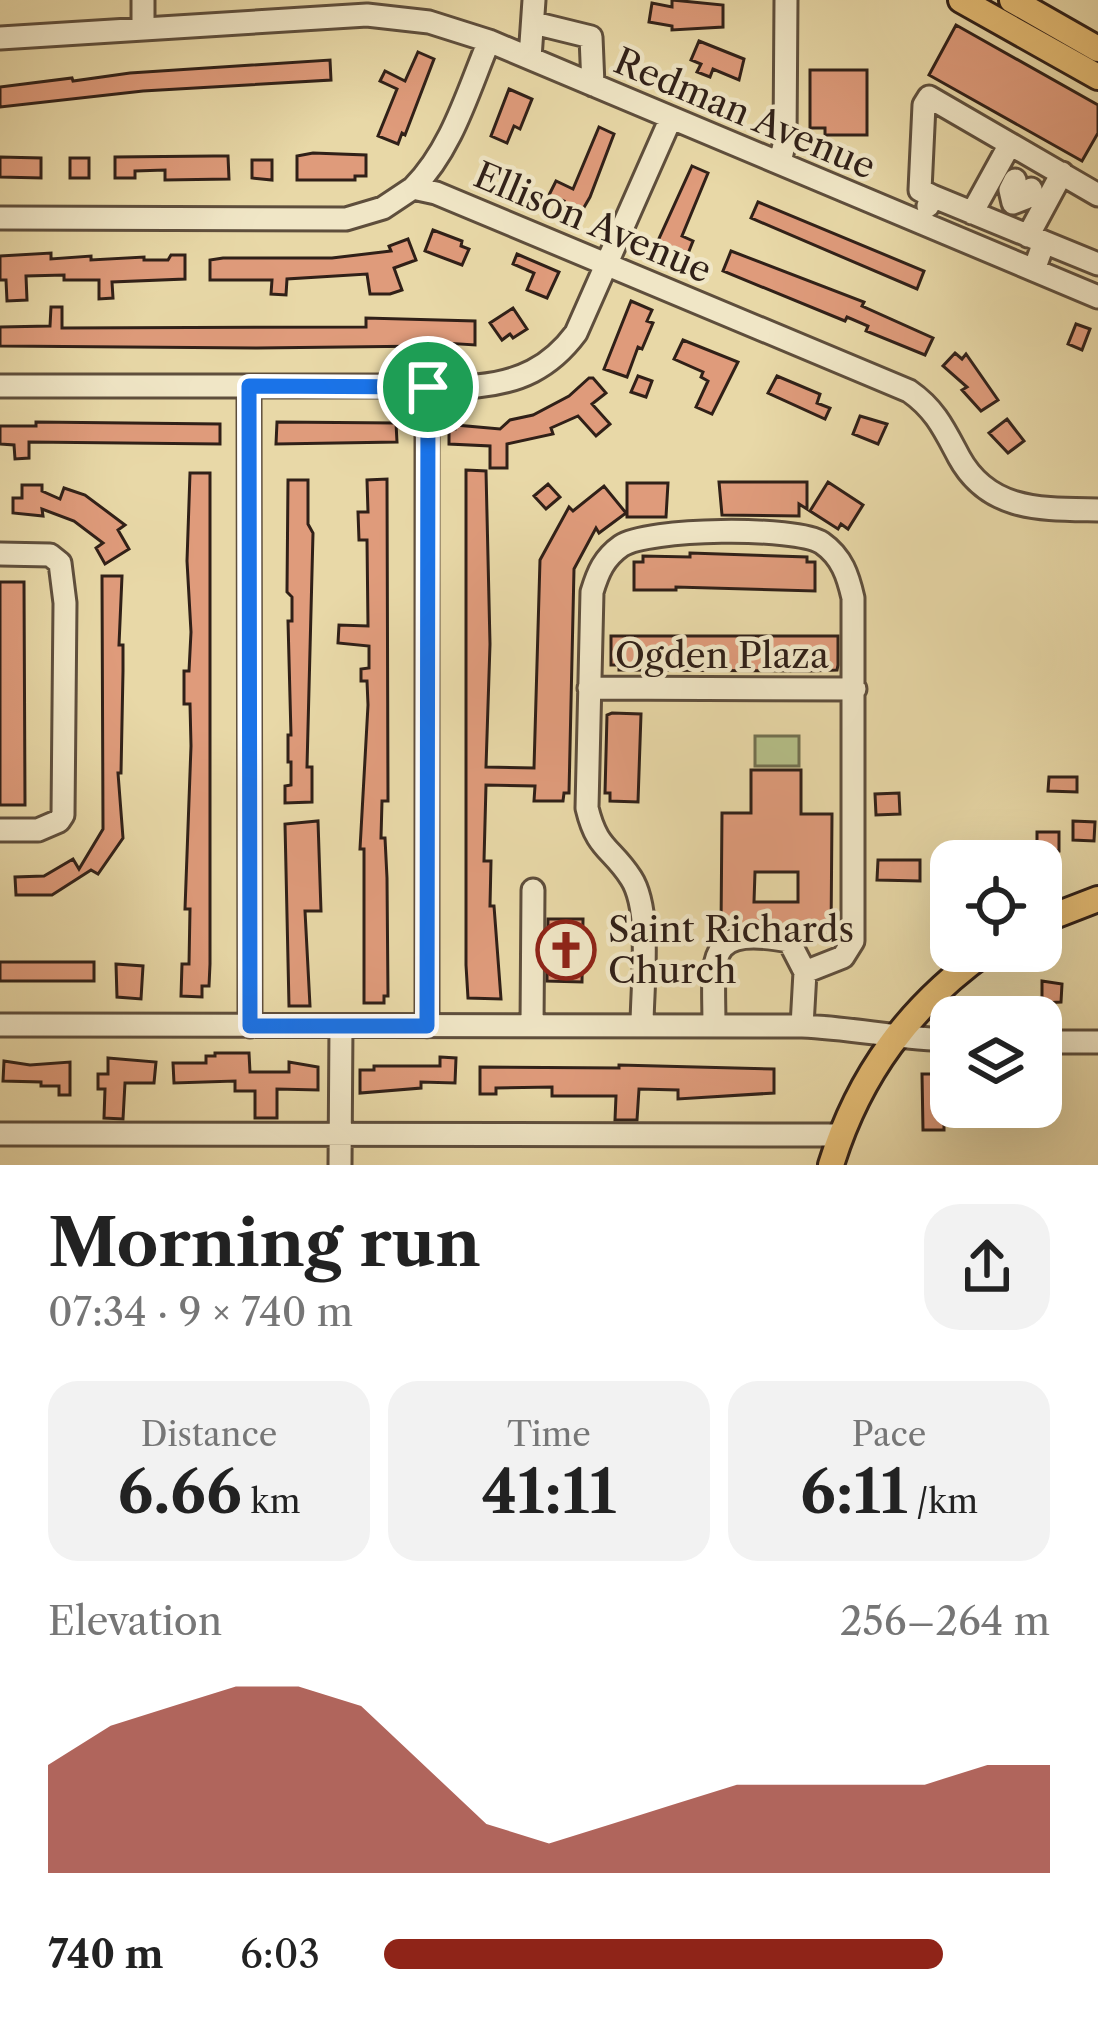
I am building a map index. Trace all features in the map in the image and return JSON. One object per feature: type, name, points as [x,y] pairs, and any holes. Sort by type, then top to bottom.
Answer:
[{"type":"main road","points":[[961,0],[1098,77]]},
{"type":"main road","points":[[1012,0],[1098,49]]},
{"type":"main road","points":[[1062,913],[1098,899]]},
{"type":"main road","points":[[831,1165],[872,1070],[894,1036],[961,972]]},
{"type":"street","points":[[142,0],[143,27]]},
{"type":"street","points":[[779,162],[784,141],[786,0]]},
{"type":"street","name":"Redman Avenue","points":[[0,38],[297,9],[399,17],[489,41],[1098,297]]},
{"type":"street","points":[[530,58],[534,12],[591,37],[593,85]]},
{"type":"street","points":[[0,218],[346,219],[383,208],[433,168],[489,41]]},
{"type":"street","points":[[1098,195],[1030,172],[929,97],[924,105],[920,190],[1098,264]]},
{"type":"street","points":[[0,386],[428,387],[511,382],[551,361],[576,333],[671,118]]},
{"type":"street","points":[[972,213],[1030,172]]},
{"type":"street","points":[[1000,224],[1030,172]]},
{"type":"street","points":[[1030,172],[1034,270]]},
{"type":"street","name":"Ellison Avenue","points":[[413,188],[436,193],[909,391],[939,417],[979,484],[1001,500],[1040,509],[1098,510]]},
{"type":"street","points":[[920,222],[932,196]]},
{"type":"street","points":[[249,386],[250,1026]]},
{"type":"street","points":[[427,1026],[428,387]]},
{"type":"street","points":[[642,1026],[642,901],[630,876],[593,835],[587,808],[592,592],[600,566],[624,543],[656,534],[781,533],[818,540],[847,572],[854,598],[854,941],[842,957],[805,972]]},
{"type":"street","points":[[0,554],[50,555],[60,563],[65,603],[64,808],[59,821],[38,830],[0,830]]},
{"type":"street","name":"Ogden Plaza","points":[[589,688],[855,689]]},
{"type":"street","points":[[532,1026],[533,890]]},
{"type":"street","points":[[714,1026],[715,957],[723,944],[737,938],[789,941],[805,972],[802,1026]]},
{"type":"street","points":[[0,1025],[802,1026],[930,1039]]},
{"type":"street","points":[[340,1165],[341,1026]]},
{"type":"street","points":[[1062,1042],[1098,1042]]},
{"type":"street","points":[[0,1134],[841,1135]]},
{"type":"green space","points":[[755,736],[799,736],[799,766],[755,766]]},
{"type":"building","points":[[672,0],[723,5],[723,27],[672,30],[672,26],[649,22],[652,3],[672,7]]},
{"type":"building","points":[[956,25],[1098,105],[1098,133],[1082,161],[929,75]]},
{"type":"building","points":[[699,41],[744,59],[739,80],[713,69],[710,77],[697,72],[701,64],[691,60]]},
{"type":"building","points":[[418,52],[434,59],[398,144],[378,136],[397,89],[380,81],[385,71],[405,81]]},
{"type":"building","points":[[330,60],[331,80],[143,91],[0,107],[0,87]]},
{"type":"building","points":[[810,70],[867,70],[867,135],[825,135],[825,128],[810,128]]},
{"type":"building","points":[[509,89],[532,99],[520,129],[514,126],[507,143],[491,136]]},
{"type":"building","points":[[599,127],[614,134],[576,221],[559,213],[564,201],[549,195],[556,181],[573,189]]},
{"type":"building","points":[[366,155],[366,176],[297,180],[297,156]]},
{"type":"building","points":[[228,156],[229,179],[165,180],[165,170],[135,171],[135,178],[115,178],[115,157]]},
{"type":"building","points":[[0,157],[41,158],[41,178],[0,177]]},
{"type":"building","points":[[70,158],[89,158],[89,178],[70,178]]},
{"type":"building","points":[[252,160],[272,160],[272,180],[252,178]]},
{"type":"building","points":[[692,166],[708,173],[682,236],[693,241],[687,256],[675,251],[671,262],[652,254]]},
{"type":"building","points":[[758,202],[924,271],[917,289],[751,218]]},
{"type":"building","points":[[433,230],[462,241],[461,246],[469,249],[462,265],[425,251]]},
{"type":"building","points":[[408,239],[416,260],[394,268],[402,290],[390,294],[370,294],[367,274],[287,279],[286,295],[271,294],[272,280],[210,280],[210,260],[332,258],[391,251],[389,246]]},
{"type":"building","points":[[731,251],[864,302],[862,306],[933,338],[925,355],[866,331],[868,326],[847,317],[845,321],[723,271]]},
{"type":"building","points":[[51,253],[51,259],[91,256],[91,260],[168,260],[171,255],[185,255],[185,279],[112,282],[113,298],[99,299],[99,280],[26,276],[27,300],[7,301],[6,280],[0,280],[0,256]]},
{"type":"building","points":[[517,254],[559,272],[547,298],[527,290],[534,273],[513,264]]},
{"type":"building","points":[[631,301],[652,310],[647,321],[653,323],[627,377],[604,369]]},
{"type":"building","points":[[51,307],[62,307],[62,328],[366,327],[366,318],[475,321],[475,345],[0,346],[0,327],[50,326]]},
{"type":"building","points":[[513,308],[527,329],[502,340],[490,323]]},
{"type":"building","points":[[1076,324],[1090,329],[1082,350],[1068,344]]},
{"type":"building","points":[[683,340],[738,362],[712,414],[696,407],[708,381],[701,377],[703,372],[674,359]]},
{"type":"building","points":[[955,353],[962,359],[966,354],[998,400],[981,411],[962,390],[967,387],[943,366]]},
{"type":"building","points":[[638,376],[652,381],[646,397],[631,392]]},
{"type":"building","points":[[777,376],[820,394],[817,403],[830,408],[825,419],[768,393]]},
{"type":"building","points":[[589,378],[606,393],[592,404],[610,424],[596,436],[578,416],[551,428],[553,434],[507,444],[507,468],[490,468],[490,446],[449,444],[449,429],[455,425],[500,429],[510,420],[533,415],[569,396]]},
{"type":"building","points":[[860,416],[887,424],[878,444],[853,434]]},
{"type":"building","points":[[1007,419],[1024,441],[1008,453],[989,433]]},
{"type":"building","points":[[36,422],[220,424],[220,444],[29,442],[29,458],[15,459],[14,445],[0,444],[0,426],[36,426]]},
{"type":"building","points":[[277,422],[396,423],[397,442],[276,444]]},
{"type":"building","points":[[466,470],[486,471],[490,644],[486,767],[534,768],[540,560],[569,507],[573,511],[604,486],[626,513],[599,533],[596,528],[574,569],[569,793],[564,793],[563,801],[534,801],[535,786],[486,785],[484,861],[491,861],[490,906],[494,906],[501,999],[468,998]]},
{"type":"building","points":[[190,473],[210,473],[210,964],[209,986],[202,986],[202,997],[181,996],[182,964],[189,964],[190,909],[185,909],[190,704],[184,704],[184,671],[189,671],[191,632]]},
{"type":"building","points":[[387,479],[388,801],[382,801],[381,838],[385,838],[387,878],[388,996],[384,1003],[364,1003],[364,849],[360,849],[368,705],[361,669],[369,668],[369,646],[338,643],[339,625],[368,626],[367,540],[359,540],[358,512],[368,512],[367,480]]},
{"type":"building","points":[[288,480],[308,480],[308,524],[313,533],[307,767],[312,767],[312,802],[285,803],[285,786],[291,785]]},
{"type":"building","points":[[719,482],[807,482],[807,509],[799,504],[799,516],[722,515]]},
{"type":"building","points":[[828,482],[863,505],[848,529],[841,524],[838,529],[810,511]]},
{"type":"building","points":[[627,483],[668,483],[666,517],[627,517]]},
{"type":"building","points":[[548,484],[560,497],[546,509],[534,496]]},
{"type":"building","points":[[22,485],[42,485],[42,491],[60,499],[64,488],[85,495],[125,525],[118,530],[129,549],[105,564],[96,548],[103,543],[74,521],[42,509],[43,516],[13,513],[13,498],[22,498]]},
{"type":"building","points":[[690,553],[807,557],[807,562],[815,562],[815,591],[634,590],[634,562],[643,562],[643,556],[690,557]]},
{"type":"building","points":[[102,576],[122,576],[118,773],[123,838],[98,874],[91,870],[52,895],[16,895],[15,877],[44,876],[73,859],[79,869],[103,829]]},
{"type":"building","points":[[0,582],[24,582],[25,805],[0,805]]},
{"type":"building","points":[[611,636],[838,636],[838,665],[837,670],[809,671],[619,670],[619,665],[611,665]]},
{"type":"building","points":[[641,714],[638,802],[610,801],[610,793],[605,793],[607,715]]},
{"type":"building","points":[[751,770],[801,770],[801,814],[832,814],[831,935],[803,934],[792,926],[761,922],[721,929],[722,813],[751,813]],"holes":[[[755,872],[798,872],[798,902],[754,902]]]},
{"type":"building","points":[[1049,777],[1077,777],[1077,792],[1048,791]]},
{"type":"building","points":[[899,793],[900,814],[876,815],[875,794]]},
{"type":"building","points":[[318,821],[321,911],[305,911],[310,1006],[289,1006],[285,824]]},
{"type":"building","points":[[1073,821],[1095,822],[1094,841],[1073,840]]},
{"type":"building","points":[[1037,832],[1059,832],[1059,840],[1037,840]]},
{"type":"building","points":[[878,860],[920,860],[920,881],[877,880]]},
{"type":"building","points":[[548,919],[583,919],[582,982],[547,981]]},
{"type":"building","points":[[0,962],[94,962],[94,981],[0,981]]},
{"type":"building","points":[[116,964],[143,966],[141,999],[117,997]]},
{"type":"building","points":[[1042,981],[1062,984],[1061,996],[1042,996]]},
{"type":"building","points":[[249,1053],[250,1072],[289,1072],[289,1062],[318,1067],[318,1090],[277,1089],[277,1118],[255,1118],[255,1091],[235,1091],[235,1081],[174,1083],[173,1063],[206,1063],[206,1056]]},
{"type":"building","points":[[440,1057],[456,1058],[455,1083],[421,1082],[421,1088],[360,1093],[360,1070],[440,1066]]},
{"type":"building","points":[[108,1058],[156,1062],[154,1083],[125,1083],[123,1119],[104,1118],[105,1089],[98,1089],[98,1074],[108,1074]]},
{"type":"building","points":[[4,1061],[30,1065],[70,1062],[70,1095],[59,1095],[59,1086],[41,1086],[41,1082],[3,1081]]},
{"type":"building","points":[[480,1067],[774,1069],[774,1093],[678,1099],[678,1090],[639,1089],[637,1120],[615,1120],[616,1096],[552,1096],[552,1087],[496,1088],[496,1094],[480,1094]]},
{"type":"building","points":[[922,1074],[930,1074],[930,1128],[944,1130],[923,1130]]},
{"type":"place","name":"Saint Richards Church","points":[[566,950]]},
{"type":"route","points":[[249,386],[428,387],[427,1026],[250,1026],[249,386]]}]
